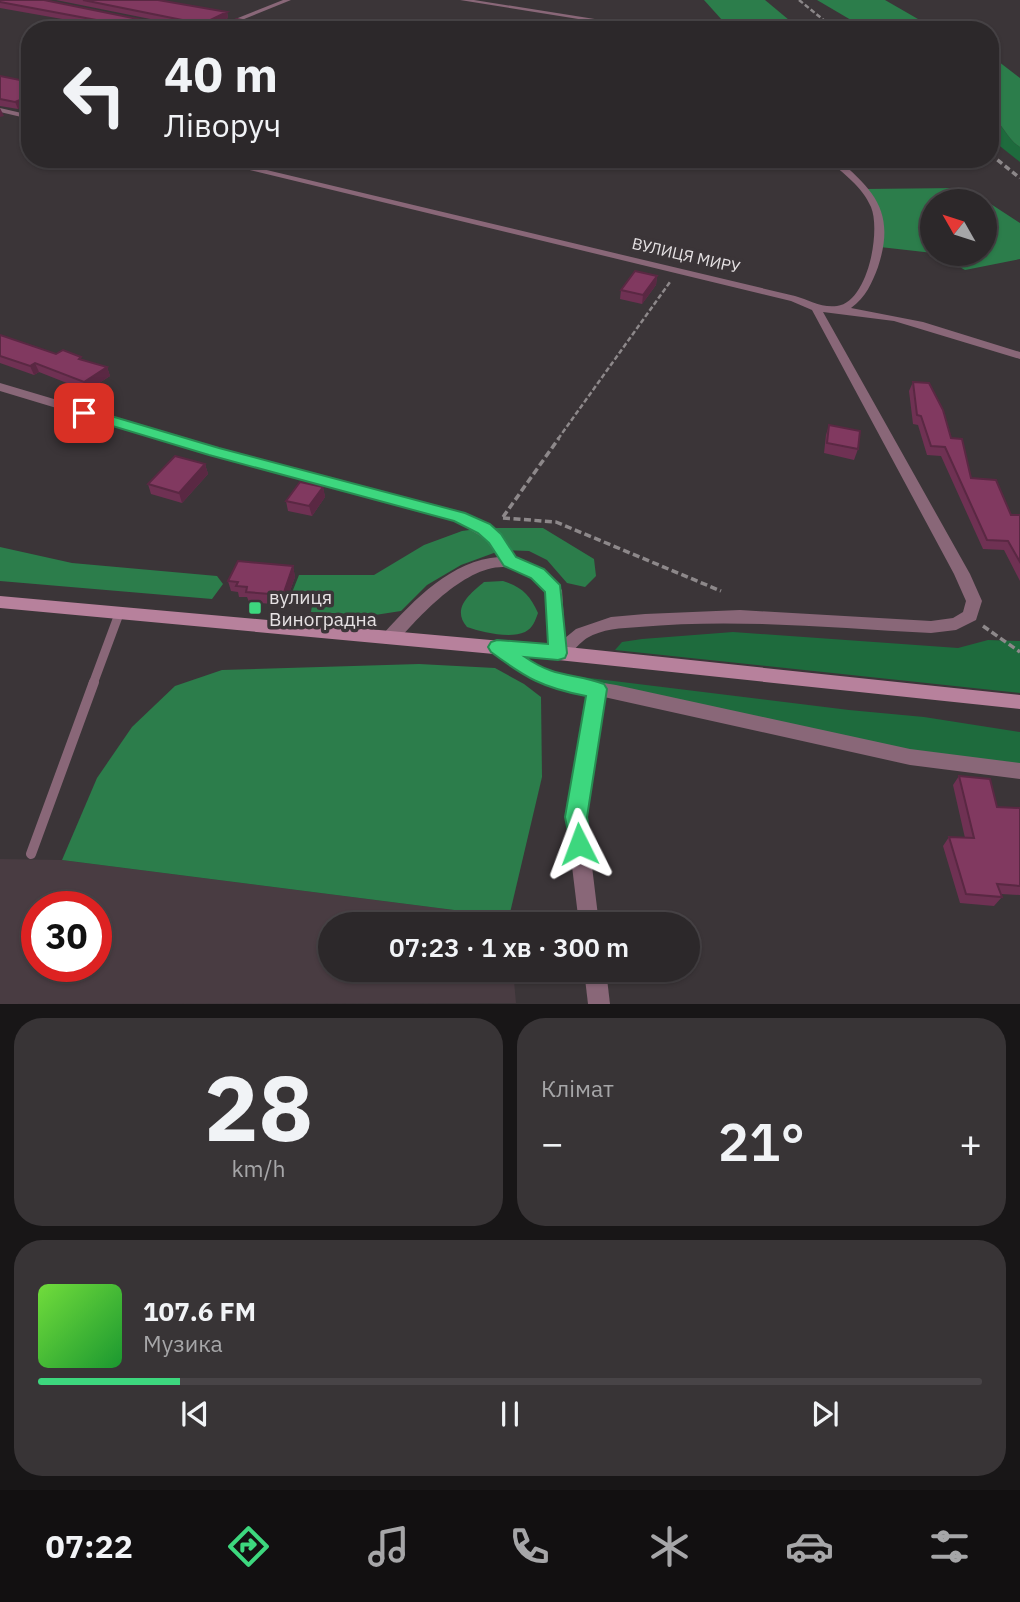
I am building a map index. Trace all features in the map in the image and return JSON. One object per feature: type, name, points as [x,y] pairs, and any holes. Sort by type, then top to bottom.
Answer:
[{"type":"main road","points":[[0,602],[497,647],[1020,702]]},
{"type":"street","points":[[234,21],[288,0]]},
{"type":"street","points":[[463,0],[602,21]]},
{"type":"street","points":[[0,110],[21,114]]},
{"type":"street","name":"ВУЛИЦЯ МИРУ","points":[[246,168],[795,299],[816,308],[841,309],[915,324],[1020,356]]},
{"type":"street","points":[[841,309],[853,303],[863,293],[880,247],[882,228],[876,205],[864,189],[842,168]]},
{"type":"street","points":[[558,653],[582,632],[611,623],[740,616],[931,627],[956,624],[970,616],[974,601],[962,574],[816,308]]},
{"type":"street","points":[[0,387],[214,451],[460,517],[484,528],[497,541],[510,561],[537,573],[554,590],[558,653]]},
{"type":"street","points":[[390,638],[445,585],[482,566],[510,561]]},
{"type":"street","points":[[497,647],[534,673],[558,683],[597,689],[910,757],[1020,771]]},
{"type":"street","points":[[588,912],[576,817],[597,689]]},
{"type":"street","points":[[596,982],[599,1003]]},
{"type":"lane","points":[[31,854],[119,614]]},
{"type":"path","points":[[497,541],[503,517],[672,280],[665,268]]},
{"type":"path","points":[[503,517],[556,522],[721,590]]},
{"type":"path","points":[[970,616],[1020,652]]},
{"type":"shaded area","points":[[0,859],[62,860],[470,912],[318,912],[318,982],[514,982],[516,1003],[0,1004]]},
{"type":"green space","points":[[704,0],[765,0],[790,21],[723,21]]},
{"type":"green space","points":[[817,0],[885,0],[921,21],[853,21]]},
{"type":"green space","points":[[999,62],[1020,78],[1020,147],[999,124]]},
{"type":"green space","points":[[999,124],[1020,147],[1020,162],[999,145]]},
{"type":"green space","points":[[958,188],[961,189],[920,189],[920,252],[880,247],[882,228],[864,189]]},
{"type":"green space","points":[[998,209],[1020,223],[1020,259],[998,263]]},
{"type":"green space","points":[[958,266],[985,266],[965,270]]},
{"type":"green space","points":[[484,528],[543,528],[594,559],[596,576],[585,587],[567,583],[547,560],[529,551],[502,550],[461,565],[427,585],[401,611],[375,615],[311,612],[313,600],[291,595],[299,575],[374,575],[424,545],[462,531]]},
{"type":"green space","points":[[0,547],[72,563],[217,576],[223,584],[212,599],[0,581]]},
{"type":"green space","points":[[503,581],[525,592],[532,601],[538,613],[532,626],[525,632],[512,635],[488,633],[467,627],[461,614],[464,602],[484,582]]},
{"type":"green space","points":[[733,632],[958,648],[988,640],[1020,641],[1020,693],[615,650],[622,642]]},
{"type":"green space","points":[[419,664],[495,668],[541,697],[542,777],[510,912],[470,912],[62,860],[97,778],[132,727],[175,686],[222,670]]},
{"type":"green space","points":[[573,676],[924,717],[1020,732],[1020,771],[572,685]]},
{"type":"building","points":[[44,0],[147,21],[102,21],[0,2]]},
{"type":"building","points":[[83,0],[158,0],[227,12],[208,21],[187,21]]},
{"type":"building","points":[[0,76],[21,80],[21,100],[15,102],[0,99]]},
{"type":"building","points":[[635,271],[657,276],[643,295],[621,290]]},
{"type":"building","points":[[0,335],[56,354],[63,350],[81,357],[79,359],[107,367],[84,382],[35,363],[30,366],[0,356]]},
{"type":"building","points":[[913,382],[929,383],[943,410],[951,438],[962,439],[971,478],[996,480],[1011,515],[1020,515],[1020,562],[1008,541],[987,540],[945,447],[931,446],[921,416],[917,415]]},
{"type":"building","points":[[829,425],[860,431],[858,449],[827,443]]},
{"type":"building","points":[[175,456],[205,464],[179,493],[148,484]]},
{"type":"building","points":[[300,482],[323,487],[309,506],[286,501]]},
{"type":"building","points":[[238,561],[293,566],[283,595],[246,592],[247,587],[236,586],[238,582],[228,581]]},
{"type":"building","points":[[959,776],[990,779],[997,807],[1020,808],[1020,886],[997,884],[1002,897],[966,894],[949,837],[974,838]]},
{"type":"railway","points":[[799,0],[825,21]]},
{"type":"railway","points":[[999,161],[1020,178]]},
{"type":"place","name":"вулиця Виноградна","points":[[255,608]]},
{"type":"route","points":[[84,413],[460,517],[484,528],[510,561],[537,573],[554,590],[558,653],[497,647],[534,673],[558,683],[597,689],[576,817],[579,844]]}]
